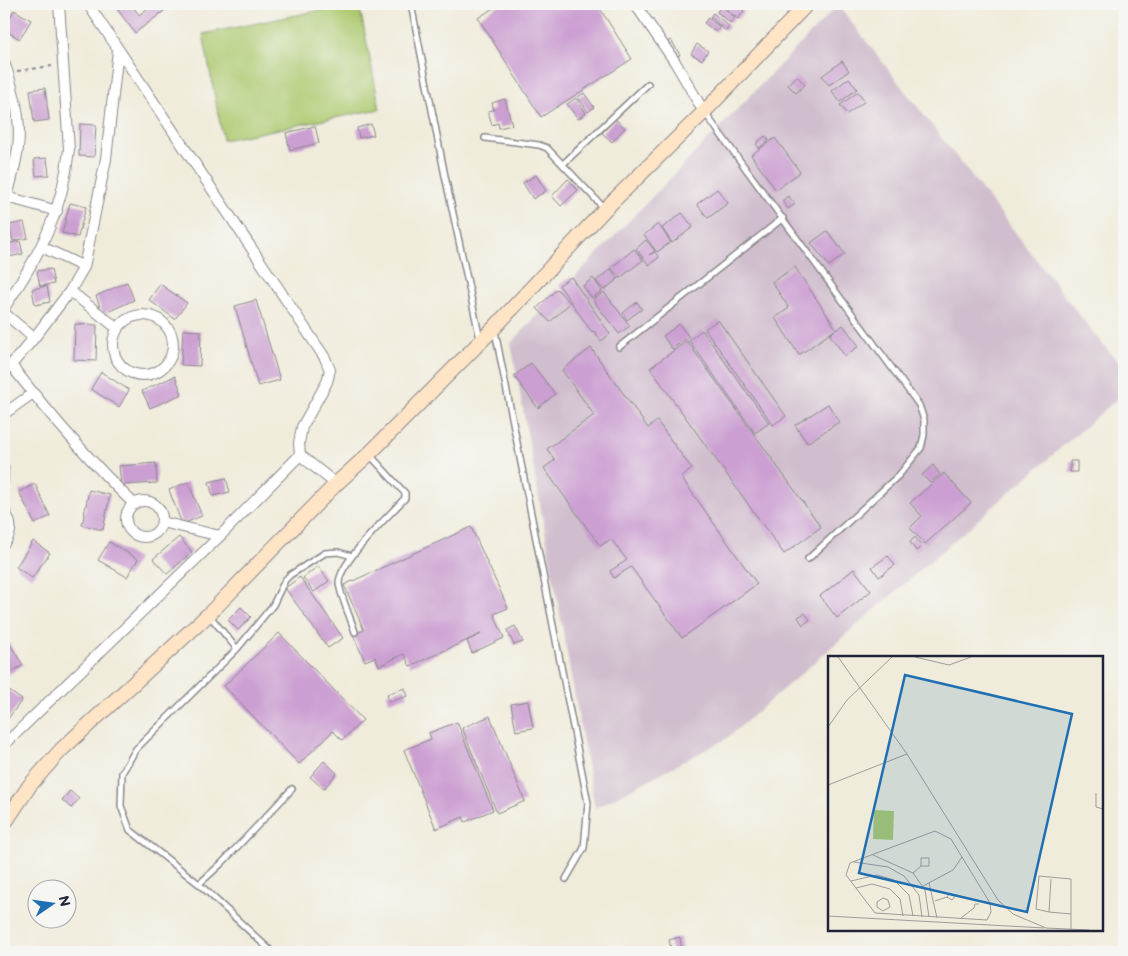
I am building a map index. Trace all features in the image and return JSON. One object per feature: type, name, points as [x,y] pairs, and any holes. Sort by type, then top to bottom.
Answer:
[{"type":"main road","points":[[4,824],[30,785],[61,750],[209,614],[336,484],[369,454],[494,328],[605,210],[704,112],[807,4]]},
{"type":"street","points":[[4,308],[42,247],[57,211],[66,172],[69,148],[59,4]]},
{"type":"street","points":[[88,4],[325,358],[330,370],[327,382],[302,427],[299,443],[300,455],[336,484]]},
{"type":"street","points":[[635,4],[674,62],[704,112]]},
{"type":"street","points":[[118,50],[106,159],[84,266],[70,290],[34,338],[8,368],[33,393],[106,477],[134,504]]},
{"type":"street","points":[[4,62],[18,116],[19,133],[18,146],[5,201],[57,211]]},
{"type":"street","points":[[42,247],[84,266]]},
{"type":"street","points":[[70,290],[117,328]]},
{"type":"street","points":[[4,313],[34,338]]},
{"type":"street","points":[[148,314],[160,319],[168,327],[173,338],[174,350],[170,361],[161,370],[150,375],[138,375],[127,371],[119,363],[114,352],[113,340],[117,328],[126,320],[136,315],[148,314]]},
{"type":"street","points":[[4,414],[33,393]]},
{"type":"street","points":[[4,745],[220,536],[300,455]]},
{"type":"street","points":[[140,501],[147,501],[154,503],[159,508],[162,522],[155,534],[142,537],[130,529],[126,516],[134,504],[140,501]]},
{"type":"street","points":[[4,511],[9,518],[11,526],[10,535],[4,543]]},
{"type":"street","points":[[162,522],[220,536]]},
{"type":"lane","points":[[410,4],[480,342]]},
{"type":"lane","points":[[563,164],[648,84]]},
{"type":"lane","points":[[704,112],[919,405],[924,420],[924,435],[921,448],[899,475],[808,559]]},
{"type":"lane","points":[[485,138],[539,145],[547,148],[605,210]]},
{"type":"lane","points":[[620,347],[783,218]]},
{"type":"lane","points":[[494,328],[588,803],[584,848],[566,878]]},
{"type":"lane","points":[[355,632],[339,585],[340,574],[352,556],[405,498],[405,493],[369,454]]},
{"type":"lane","points":[[272,952],[199,884],[130,830],[121,806],[122,774],[136,749],[237,649],[270,609],[285,580],[290,575],[325,553],[338,552],[352,556]]},
{"type":"lane","points":[[209,614],[237,649]]},
{"type":"lane","points":[[199,884],[222,863],[292,789]]},
{"type":"path","points":[[8,73],[62,64]]},
{"type":"shaded area","points":[[838,5],[1102,344],[1124,367],[1124,393],[726,739],[595,808],[511,343]]},
{"type":"green space","points":[[351,4],[359,4],[380,109],[223,140],[203,34]]},
{"type":"building","points":[[123,4],[131,4],[139,15],[153,4],[166,4],[169,7],[135,33],[117,9]]},
{"type":"building","points":[[500,4],[597,4],[632,59],[541,117],[478,18]]},
{"type":"building","points":[[732,4],[735,4],[744,11],[738,19],[727,10]]},
{"type":"building","points":[[721,6],[735,17],[730,23],[717,12]]},
{"type":"building","points":[[14,10],[31,20],[20,39],[4,30]]},
{"type":"building","points":[[713,13],[729,26],[726,31],[710,17]]},
{"type":"building","points":[[708,18],[720,27],[716,32],[704,23]]},
{"type":"building","points":[[671,40],[680,55],[675,58],[666,42]]},
{"type":"building","points":[[697,44],[708,51],[702,60],[691,54]]},
{"type":"building","points":[[842,61],[849,71],[829,85],[822,76]]},
{"type":"building","points":[[797,76],[805,85],[796,93],[788,85]]},
{"type":"building","points":[[849,78],[857,89],[840,102],[832,91]]},
{"type":"building","points":[[45,88],[49,120],[34,122],[30,90]]},
{"type":"building","points":[[858,92],[865,101],[847,114],[840,105]]},
{"type":"building","points":[[584,93],[594,107],[588,112],[578,97]]},
{"type":"building","points":[[576,98],[586,113],[578,119],[567,104]]},
{"type":"building","points":[[505,99],[512,125],[499,128],[498,123],[492,125],[488,111],[494,110],[492,103]]},
{"type":"building","points":[[615,119],[625,128],[612,142],[602,133]]},
{"type":"building","points":[[80,124],[96,125],[94,157],[79,156]]},
{"type":"building","points":[[371,124],[374,135],[359,138],[357,128]]},
{"type":"building","points":[[315,126],[319,143],[290,150],[286,133]]},
{"type":"building","points":[[765,136],[769,140],[759,148],[756,144]]},
{"type":"building","points":[[775,138],[800,172],[776,190],[751,155]]},
{"type":"building","points":[[47,158],[49,175],[36,176],[34,159]]},
{"type":"building","points":[[536,175],[546,191],[533,199],[523,183]]},
{"type":"building","points":[[568,179],[578,190],[561,206],[552,196]]},
{"type":"building","points":[[717,189],[728,203],[708,218],[697,204]]},
{"type":"building","points":[[788,196],[795,204],[788,209],[782,201]]},
{"type":"building","points":[[70,203],[86,207],[78,237],[62,233]]},
{"type":"building","points":[[682,213],[693,227],[672,243],[662,228]]},
{"type":"building","points":[[24,222],[28,238],[13,241],[9,225]]},
{"type":"building","points":[[658,224],[671,242],[657,252],[644,235]]},
{"type":"building","points":[[827,231],[845,254],[829,266],[811,243]]},
{"type":"building","points":[[646,240],[655,251],[649,255],[655,252],[659,257],[649,265],[636,249]]},
{"type":"building","points":[[20,241],[23,254],[9,257],[6,244]]},
{"type":"building","points":[[634,249],[643,260],[620,278],[611,268]]},
{"type":"building","points":[[795,267],[837,330],[843,325],[859,346],[845,356],[830,335],[835,330],[799,355],[775,318],[789,308],[772,282]]},
{"type":"building","points":[[51,269],[54,284],[40,286],[37,271]]},
{"type":"building","points":[[611,269],[618,279],[604,290],[596,281]]},
{"type":"building","points":[[571,277],[610,334],[601,341],[594,331],[592,332],[559,285]]},
{"type":"building","points":[[593,278],[602,291],[592,298],[583,286]]},
{"type":"building","points":[[127,282],[134,300],[103,314],[96,296]]},
{"type":"building","points":[[160,284],[187,303],[175,319],[149,300]]},
{"type":"building","points":[[47,286],[50,302],[35,305],[32,289]]},
{"type":"building","points":[[557,289],[570,303],[550,322],[537,308]]},
{"type":"building","points":[[604,292],[630,326],[619,334],[593,300]]},
{"type":"building","points":[[256,300],[280,380],[258,386],[235,306]]},
{"type":"building","points":[[637,302],[642,309],[627,320],[623,313]]},
{"type":"building","points":[[718,320],[786,416],[773,425],[705,329]]},
{"type":"building","points":[[75,324],[97,325],[96,361],[74,360]]},
{"type":"building","points":[[679,324],[689,337],[672,349],[663,336]]},
{"type":"building","points":[[183,330],[201,331],[200,366],[181,365]]},
{"type":"building","points":[[702,330],[769,423],[755,433],[689,340]]},
{"type":"building","points":[[687,341],[821,527],[784,554],[650,368]]},
{"type":"building","points":[[591,348],[648,428],[657,421],[692,469],[681,477],[757,584],[682,638],[631,567],[614,578],[610,571],[627,560],[611,539],[600,546],[544,468],[555,460],[547,449],[594,415],[562,370]]},
{"type":"building","points":[[531,363],[555,394],[538,408],[514,376]]},
{"type":"building","points":[[101,372],[129,390],[119,407],[91,389]]},
{"type":"building","points":[[175,376],[182,394],[150,408],[142,391]]},
{"type":"building","points":[[828,404],[839,422],[807,443],[795,425]]},
{"type":"building","points":[[1070,461],[1077,461],[1077,472],[1070,472]]},
{"type":"building","points":[[156,463],[157,483],[121,485],[119,466]]},
{"type":"building","points":[[4,465],[9,465],[8,484],[4,484]]},
{"type":"building","points":[[933,465],[940,474],[930,483],[922,475]]},
{"type":"building","points":[[944,473],[971,503],[925,544],[910,528],[922,516],[910,503]]},
{"type":"building","points":[[226,478],[230,492],[213,496],[209,482]]},
{"type":"building","points":[[188,482],[202,516],[182,524],[169,490]]},
{"type":"building","points":[[35,484],[50,516],[35,524],[19,492]]},
{"type":"building","points":[[89,490],[110,495],[103,530],[82,525]]},
{"type":"building","points":[[471,527],[508,608],[494,614],[504,638],[472,653],[467,641],[481,634],[410,666],[404,654],[379,666],[375,657],[365,661],[353,635],[364,630],[344,585]]},
{"type":"building","points":[[179,537],[192,552],[167,574],[153,559]]},
{"type":"building","points":[[915,537],[922,546],[916,551],[910,542]]},
{"type":"building","points":[[33,541],[50,553],[32,578],[16,567]]},
{"type":"building","points":[[109,542],[138,559],[127,577],[98,560]]},
{"type":"building","points":[[888,556],[895,565],[879,577],[872,567]]},
{"type":"building","points":[[318,566],[329,581],[314,592],[303,578]]},
{"type":"building","points":[[854,569],[871,591],[837,618],[820,596]]},
{"type":"building","points":[[300,577],[343,638],[328,648],[285,588]]},
{"type":"building","points":[[241,607],[251,617],[238,630],[228,620]]},
{"type":"building","points":[[805,613],[810,620],[803,625],[798,617]]},
{"type":"building","points":[[515,626],[523,642],[514,645],[507,630]]},
{"type":"building","points":[[279,633],[363,720],[342,740],[333,731],[299,764],[224,686]]},
{"type":"building","points":[[4,635],[23,665],[9,674],[4,666]]},
{"type":"building","points":[[405,688],[408,696],[389,702],[387,694]]},
{"type":"building","points":[[8,690],[22,700],[4,724],[4,695]]},
{"type":"building","points":[[528,701],[533,728],[516,731],[511,704]]},
{"type":"building","points":[[490,716],[525,801],[497,813],[462,728]]},
{"type":"building","points":[[457,722],[493,810],[465,822],[463,817],[436,829],[404,750],[431,739],[429,733]]},
{"type":"building","points":[[324,761],[337,773],[324,789],[310,777]]},
{"type":"building","points":[[70,791],[79,799],[71,808],[62,800]]},
{"type":"building","points":[[680,937],[682,952],[672,952],[669,940]]}]
